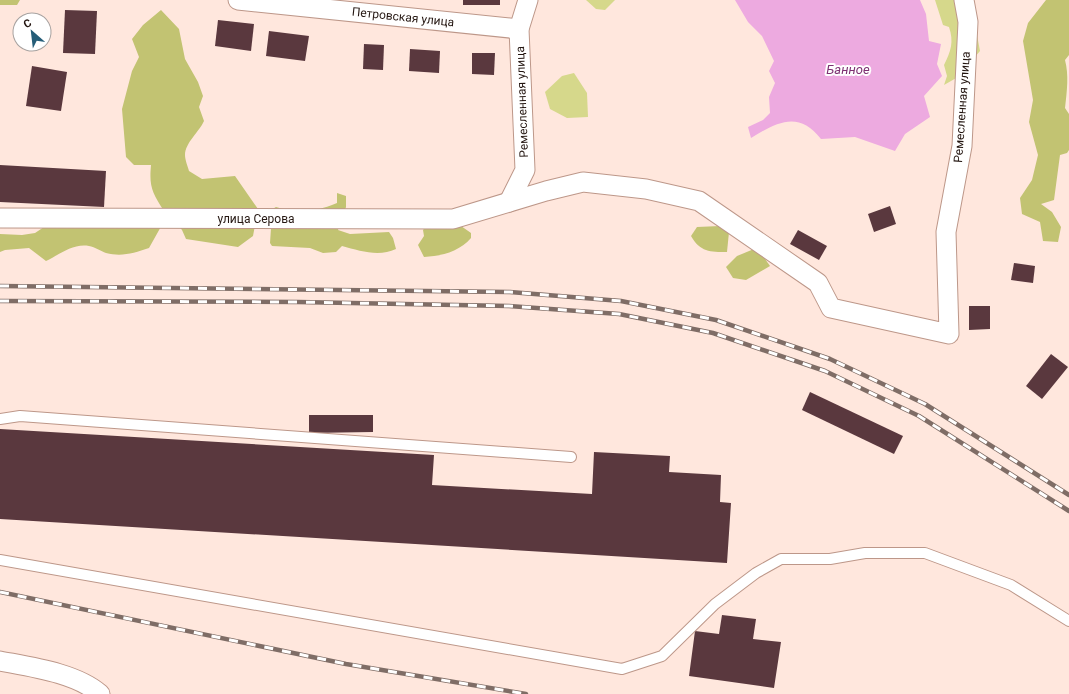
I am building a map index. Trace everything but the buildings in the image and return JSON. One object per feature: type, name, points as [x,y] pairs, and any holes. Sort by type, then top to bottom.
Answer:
[{"type":"street","name":"Петровская улица","points":[[238,0],[519,29]]},
{"type":"street","name":"Ремесленная улица","points":[[509,202],[525,170],[519,29],[528,0]]},
{"type":"street","name":"Ремесленная улица","points":[[949,334],[946,232],[962,146],[968,22],[964,0]]},
{"type":"street","name":"улица Серова","points":[[0,218],[453,219],[583,182],[646,189],[700,201],[818,283],[831,308],[949,334]]},
{"type":"street","points":[[0,661],[44,670],[91,686],[100,694]]},
{"type":"lane","points":[[0,419],[20,416],[571,457]]},
{"type":"lane","points":[[0,560],[622,669],[662,656],[715,604],[756,573],[781,559],[830,559],[865,553],[925,553],[1011,585],[1069,621]]},
{"type":"green space","points":[[586,0],[615,0],[605,10],[596,9]]},
{"type":"green space","points":[[935,0],[958,0],[968,22],[977,35],[980,51],[958,77],[944,85],[947,76],[944,65],[950,51],[951,37],[949,27],[943,25]]},
{"type":"green space","points":[[574,73],[587,93],[588,117],[567,118],[550,109],[545,92],[562,76]]},
{"type":"shaded area","points":[[0,0],[20,0],[17,5],[0,5]]},
{"type":"shaded area","points":[[1046,0],[1069,0],[1069,55],[1065,60],[1067,89],[1065,108],[1069,114],[1069,150],[1067,153],[1060,155],[1054,200],[1041,204],[1052,212],[1061,227],[1058,242],[1043,241],[1040,222],[1022,214],[1020,198],[1032,180],[1038,155],[1029,122],[1033,100],[1023,41],[1028,23]]},
{"type":"shaded area","points":[[161,10],[179,29],[185,59],[198,82],[203,96],[199,107],[204,121],[187,146],[186,151],[185,157],[189,171],[202,179],[235,176],[258,209],[253,236],[238,247],[186,239],[182,230],[172,218],[163,223],[149,248],[128,254],[117,255],[106,253],[96,248],[77,246],[46,261],[29,248],[5,250],[0,252],[0,234],[22,235],[35,233],[50,223],[72,228],[95,222],[112,228],[164,211],[152,189],[150,179],[151,165],[134,165],[126,157],[122,109],[132,71],[139,57],[132,39],[143,25]]},
{"type":"shaded area","points":[[337,193],[346,196],[346,207],[338,230],[350,234],[389,232],[393,238],[396,249],[383,253],[376,253],[342,246],[336,252],[323,253],[310,248],[272,246],[270,243],[271,228],[265,213],[276,207],[300,212],[321,209],[337,203]]},
{"type":"shaded area","points":[[428,224],[461,226],[471,233],[471,238],[455,250],[437,256],[424,257],[418,245],[424,236],[423,230]]},
{"type":"shaded area","points":[[720,226],[729,232],[727,252],[706,250],[698,245],[691,236],[697,227]]},
{"type":"shaded area","points":[[754,249],[763,256],[770,266],[746,280],[733,278],[726,267],[737,256]]},
{"type":"water","name":"Банное","points":[[735,0],[920,0],[926,14],[929,41],[941,44],[937,64],[942,76],[924,96],[930,117],[905,134],[895,151],[855,137],[821,139],[813,130],[804,124],[796,122],[788,122],[770,127],[751,138],[748,127],[763,120],[770,113],[769,97],[775,83],[769,71],[774,61],[762,36],[748,22]]},
{"type":"railway","points":[[0,286],[510,292],[621,301],[716,320],[830,359],[925,404],[1069,495]]},
{"type":"railway","points":[[0,301],[298,302],[509,306],[619,314],[713,333],[825,371],[919,416],[1069,511]]},
{"type":"railway","points":[[0,592],[346,664],[526,694]]}]
